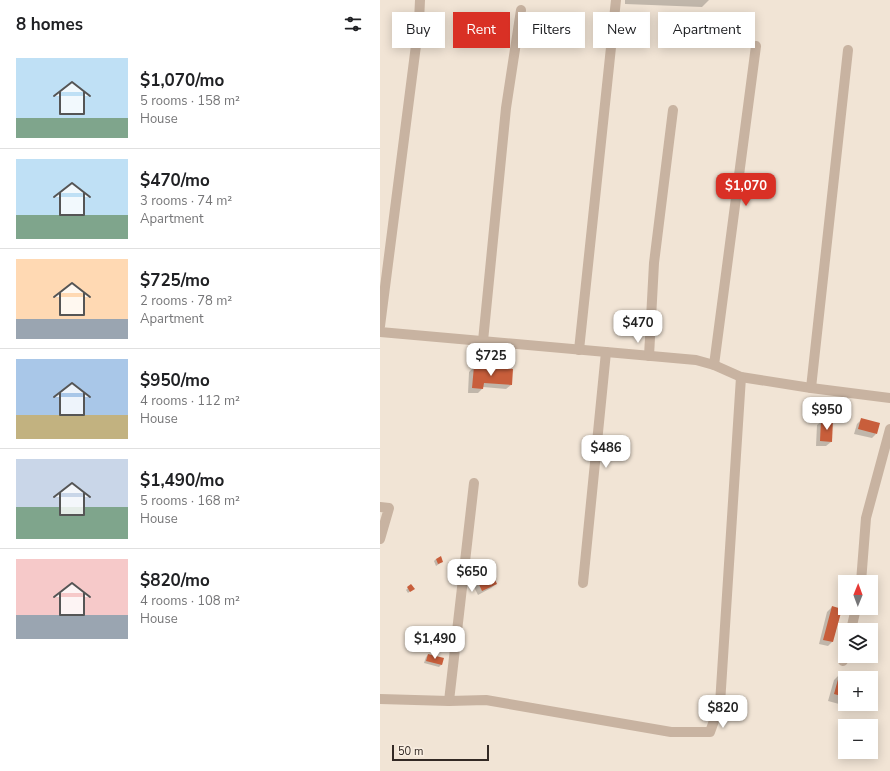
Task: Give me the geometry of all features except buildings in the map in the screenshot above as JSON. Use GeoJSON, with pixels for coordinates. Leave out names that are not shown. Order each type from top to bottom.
{"type":"FeatureCollection","features":[{"type":"Feature","properties":{"kind":"street"},"geometry":{"type":"LineString","coordinates":[[380,326],[419,22],[420,0]]}},
{"type":"Feature","properties":{"kind":"street"},"geometry":{"type":"LineString","coordinates":[[579,350],[616,0]]}},
{"type":"Feature","properties":{"kind":"street"},"geometry":{"type":"LineString","coordinates":[[483,341],[506,108],[521,10]]}},
{"type":"Feature","properties":{"kind":"street"},"geometry":{"type":"LineString","coordinates":[[714,365],[756,46]]}},
{"type":"Feature","properties":{"kind":"street"},"geometry":{"type":"LineString","coordinates":[[811,388],[848,50]]}},
{"type":"Feature","properties":{"kind":"street"},"geometry":{"type":"LineString","coordinates":[[649,356],[654,263],[673,110]]}},
{"type":"Feature","properties":{"kind":"street"},"geometry":{"type":"LineString","coordinates":[[380,332],[696,360],[714,365],[741,377],[890,398]]}},
{"type":"Feature","properties":{"kind":"street"},"geometry":{"type":"LineString","coordinates":[[583,584],[606,352]]}},
{"type":"Feature","properties":{"kind":"street"},"geometry":{"type":"LineString","coordinates":[[380,700],[486,700],[671,732],[710,732],[720,704],[741,377]]}},
{"type":"Feature","properties":{"kind":"street"},"geometry":{"type":"LineString","coordinates":[[862,575],[866,518],[890,429]]}},
{"type":"Feature","properties":{"kind":"street"},"geometry":{"type":"LineString","coordinates":[[448,701],[474,483]]}},
{"type":"Feature","properties":{"kind":"street"},"geometry":{"type":"LineString","coordinates":[[380,539],[384,507]]}}]}
